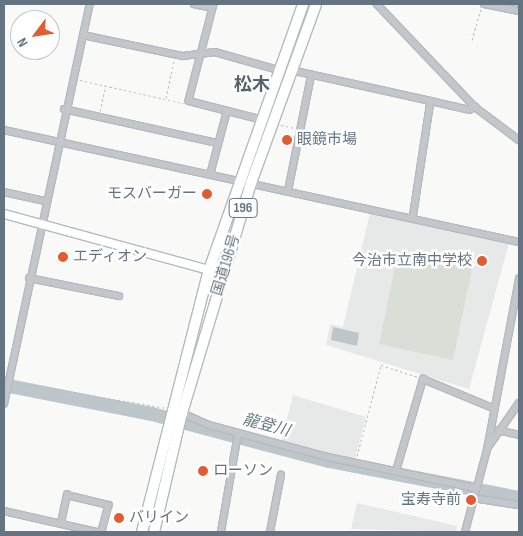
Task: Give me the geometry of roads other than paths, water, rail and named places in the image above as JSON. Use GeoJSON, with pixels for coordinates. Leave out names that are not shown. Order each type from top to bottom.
{"type":"FeatureCollection","features":[{"type":"Feature","properties":{"kind":"highway","name":"国道196号"},"geometry":{"type":"LineString","coordinates":[[177,413],[271,123],[303,4]]}},
{"type":"Feature","properties":{"kind":"highway","name":"国道196号"},"geometry":{"type":"LineString","coordinates":[[142,532],[177,413],[209,270],[238,179],[259,119],[316,4]]}},
{"type":"Feature","properties":{"kind":"highway","name":"国道196号"},"geometry":{"type":"LineString","coordinates":[[154,532],[173,428]]}},
{"type":"Feature","properties":{"kind":"street"},"geometry":{"type":"LineString","coordinates":[[4,404],[64,109],[90,4]]}},
{"type":"Feature","properties":{"kind":"street"},"geometry":{"type":"LineString","coordinates":[[194,4],[214,6],[189,101],[259,119]]}},
{"type":"Feature","properties":{"kind":"street"},"geometry":{"type":"LineString","coordinates":[[377,4],[475,107],[519,140]]}},
{"type":"Feature","properties":{"kind":"street"},"geometry":{"type":"LineString","coordinates":[[483,4],[519,11]]}},
{"type":"Feature","properties":{"kind":"street"},"geometry":{"type":"LineString","coordinates":[[83,35],[176,54],[216,52],[284,70],[469,110],[475,107]]}},
{"type":"Feature","properties":{"kind":"street"},"geometry":{"type":"LineString","coordinates":[[288,191],[311,76]]}},
{"type":"Feature","properties":{"kind":"street"},"geometry":{"type":"LineString","coordinates":[[413,218],[431,101]]}},
{"type":"Feature","properties":{"kind":"street"},"geometry":{"type":"LineString","coordinates":[[64,109],[217,143]]}},
{"type":"Feature","properties":{"kind":"street"},"geometry":{"type":"LineString","coordinates":[[210,175],[217,143],[227,112]]}},
{"type":"Feature","properties":{"kind":"street"},"geometry":{"type":"LineString","coordinates":[[4,130],[57,144],[238,179],[519,242]]}},
{"type":"Feature","properties":{"kind":"street"},"geometry":{"type":"LineString","coordinates":[[4,192],[45,201]]}},
{"type":"Feature","properties":{"kind":"street"},"geometry":{"type":"LineString","coordinates":[[4,214],[223,274]]}},
{"type":"Feature","properties":{"kind":"street"},"geometry":{"type":"LineString","coordinates":[[29,278],[120,296]]}},
{"type":"Feature","properties":{"kind":"street"},"geometry":{"type":"LineString","coordinates":[[466,532],[475,488],[486,450],[519,280]]}},
{"type":"Feature","properties":{"kind":"street"},"geometry":{"type":"LineString","coordinates":[[396,471],[423,379],[493,408]]}},
{"type":"Feature","properties":{"kind":"street"},"geometry":{"type":"LineString","coordinates":[[486,450],[498,430],[519,403]]}},
{"type":"Feature","properties":{"kind":"street"},"geometry":{"type":"LineString","coordinates":[[177,413],[238,434],[355,463],[475,488]]}},
{"type":"Feature","properties":{"kind":"street"},"geometry":{"type":"LineString","coordinates":[[498,430],[519,435]]}},
{"type":"Feature","properties":{"kind":"street"},"geometry":{"type":"LineString","coordinates":[[221,532],[238,434]]}},
{"type":"Feature","properties":{"kind":"street"},"geometry":{"type":"LineString","coordinates":[[270,532],[282,474]]}},
{"type":"Feature","properties":{"kind":"street"},"geometry":{"type":"LineString","coordinates":[[61,523],[67,494],[109,505],[102,532]]}},
{"type":"Feature","properties":{"kind":"street"},"geometry":{"type":"LineString","coordinates":[[473,498],[519,505]]}},
{"type":"Feature","properties":{"kind":"street"},"geometry":{"type":"LineString","coordinates":[[4,511],[97,532]]}},
{"type":"Feature","properties":{"kind":"waterway"},"geometry":{"type":"LineString","coordinates":[[500,4],[519,8]]}},
{"type":"Feature","properties":{"kind":"waterway","name":"龍登川"},"geometry":{"type":"LineString","coordinates":[[4,385],[152,414],[329,461],[519,498]]}},
{"type":"Feature","properties":{"kind":"place","name":"眼鏡市場"},"geometry":{"type":"Point","coordinates":[287,140]}},
{"type":"Feature","properties":{"kind":"place","name":"モスバーガー"},"geometry":{"type":"Point","coordinates":[207,194]}},
{"type":"Feature","properties":{"kind":"place","name":"エディオン"},"geometry":{"type":"Point","coordinates":[63,257]}},
{"type":"Feature","properties":{"kind":"place","name":"今治市立南中学校"},"geometry":{"type":"Point","coordinates":[482,261]}},
{"type":"Feature","properties":{"kind":"place","name":"ローソン"},"geometry":{"type":"Point","coordinates":[203,471]}},
{"type":"Feature","properties":{"kind":"place","name":"宝寿寺前"},"geometry":{"type":"Point","coordinates":[471,500]}},
{"type":"Feature","properties":{"kind":"place","name":"バリイン"},"geometry":{"type":"Point","coordinates":[119,518]}},
{"type":"Feature","properties":{"kind":"district","name":"松木"},"geometry":{"type":"Point","coordinates":[252,85]}}]}
